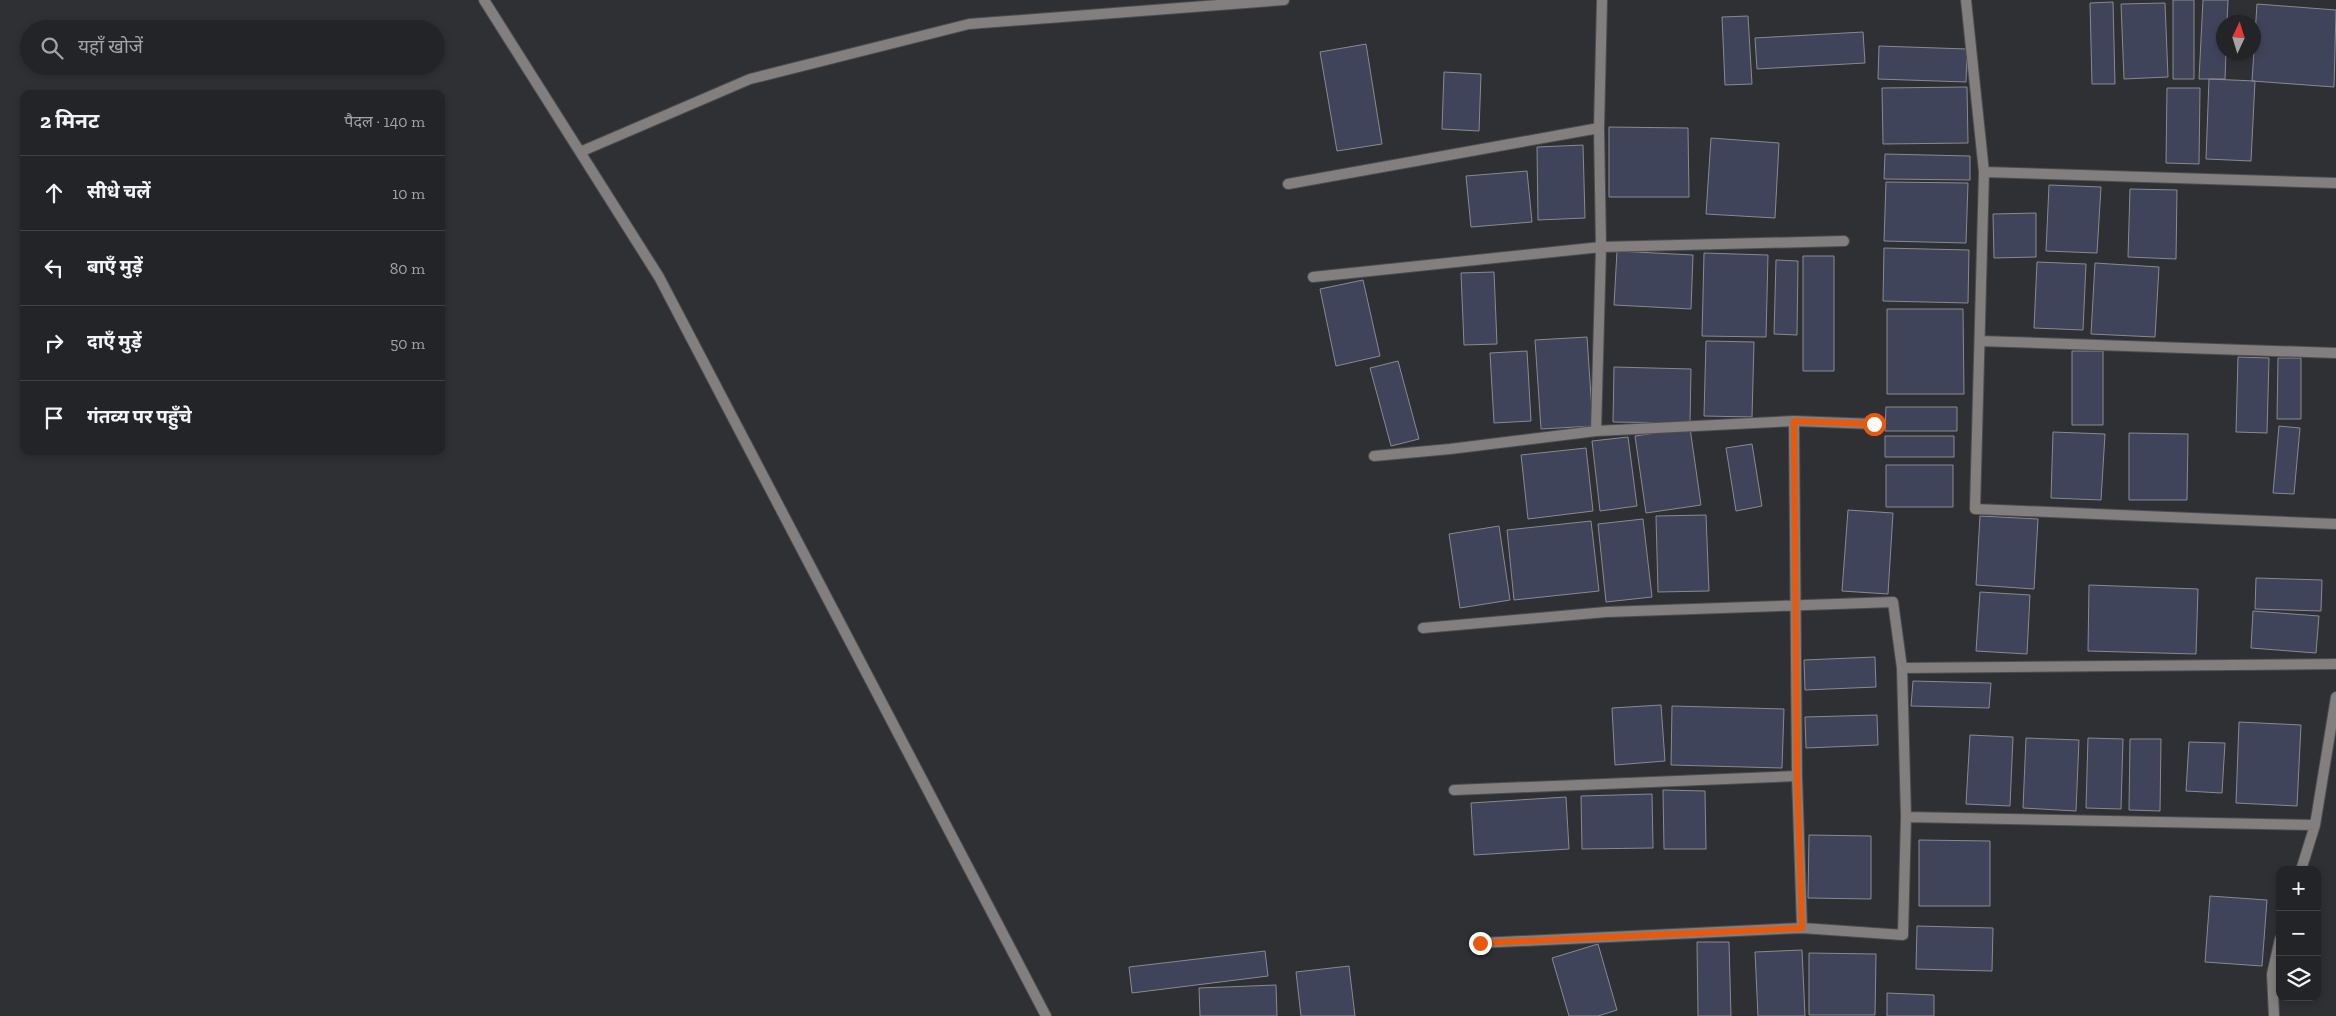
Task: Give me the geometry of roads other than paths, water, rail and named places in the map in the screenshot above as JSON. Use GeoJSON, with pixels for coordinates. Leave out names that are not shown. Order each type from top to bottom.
{"type":"FeatureCollection","features":[{"type":"Feature","properties":{"kind":"street"},"geometry":{"type":"LineString","coordinates":[[484,0],[659,277],[1046,1016]]}},
{"type":"Feature","properties":{"kind":"street"},"geometry":{"type":"LineString","coordinates":[[580,152],[750,79],[969,24],[1284,0]]}},
{"type":"Feature","properties":{"kind":"street"},"geometry":{"type":"LineString","coordinates":[[1596,431],[1601,247],[1599,128],[1602,0]]}},
{"type":"Feature","properties":{"kind":"street"},"geometry":{"type":"LineString","coordinates":[[1966,0],[1984,172],[1975,509],[2336,524]]}},
{"type":"Feature","properties":{"kind":"street"},"geometry":{"type":"LineString","coordinates":[[1288,184],[1599,128]]}},
{"type":"Feature","properties":{"kind":"street"},"geometry":{"type":"LineString","coordinates":[[1984,172],[2336,183]]}},
{"type":"Feature","properties":{"kind":"street"},"geometry":{"type":"LineString","coordinates":[[1313,277],[1601,247],[1844,241]]}},
{"type":"Feature","properties":{"kind":"street"},"geometry":{"type":"LineString","coordinates":[[1980,341],[2336,353]]}},
{"type":"Feature","properties":{"kind":"street"},"geometry":{"type":"LineString","coordinates":[[1794,421],[1797,776],[1802,928]]}},
{"type":"Feature","properties":{"kind":"street"},"geometry":{"type":"LineString","coordinates":[[1374,456],[1450,450],[1596,431],[1794,421],[1874,424]]}},
{"type":"Feature","properties":{"kind":"street"},"geometry":{"type":"LineString","coordinates":[[1423,628],[1606,612],[1893,602],[1902,668],[1906,817],[1903,935],[1802,928],[1480,943]]}},
{"type":"Feature","properties":{"kind":"street"},"geometry":{"type":"LineString","coordinates":[[1902,668],[2336,664]]}},
{"type":"Feature","properties":{"kind":"street"},"geometry":{"type":"LineString","coordinates":[[2302,866],[2315,825],[2336,697]]}},
{"type":"Feature","properties":{"kind":"street"},"geometry":{"type":"LineString","coordinates":[[1454,790],[1797,776]]}},
{"type":"Feature","properties":{"kind":"street"},"geometry":{"type":"LineString","coordinates":[[1906,817],[2315,825]]}},
{"type":"Feature","properties":{"kind":"street"},"geometry":{"type":"LineString","coordinates":[[2274,1016],[2272,974],[2276,956]]}}]}
